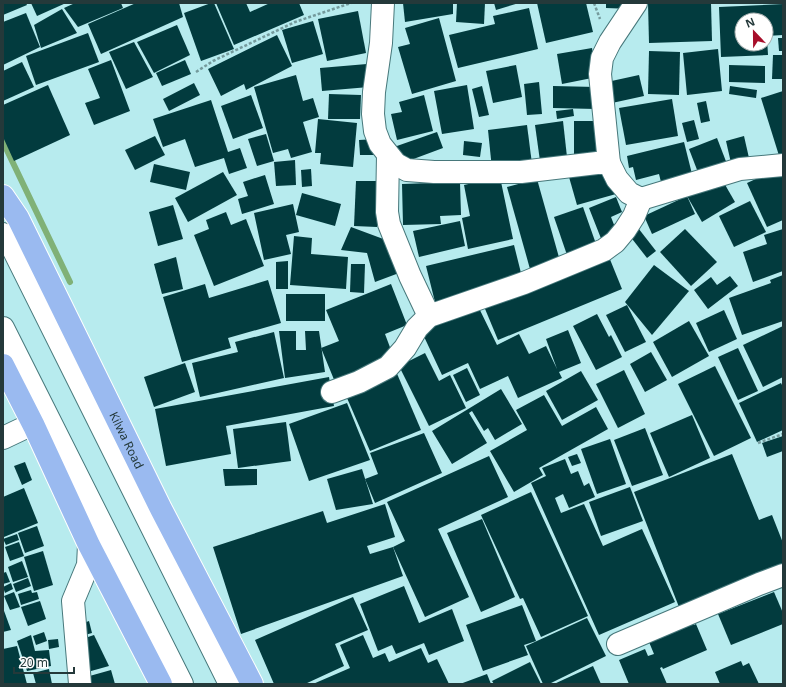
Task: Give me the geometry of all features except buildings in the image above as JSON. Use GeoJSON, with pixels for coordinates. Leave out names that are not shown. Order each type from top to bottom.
{"type":"FeatureCollection","features":[{"type":"Feature","properties":{"kind":"highway","name":"Kilwa Road"},"geometry":{"type":"LineString","coordinates":[[3,196],[18,218],[161,508],[252,684]]}},
{"type":"Feature","properties":{"kind":"highway"},"geometry":{"type":"LineString","coordinates":[[3,365],[34,426],[89,545],[161,684]]}},
{"type":"Feature","properties":{"kind":"street"},"geometry":{"type":"LineString","coordinates":[[383,3],[381,43],[374,92],[373,114],[375,131],[380,144],[388,156],[396,164],[407,170],[434,172],[521,172],[597,163],[609,163]]}},
{"type":"Feature","properties":{"kind":"street"},"geometry":{"type":"LineString","coordinates":[[636,3],[610,42],[602,58],[600,74],[609,163],[618,179],[629,193],[641,199],[740,169],[783,165]]}},
{"type":"Feature","properties":{"kind":"street"},"geometry":{"type":"LineString","coordinates":[[388,156],[387,212],[389,224],[404,262],[429,316]]}},
{"type":"Feature","properties":{"kind":"street"},"geometry":{"type":"LineString","coordinates":[[332,392],[359,382],[388,367],[405,348],[417,328],[429,316],[524,283],[604,250],[615,242],[625,230],[634,216],[641,199]]}},
{"type":"Feature","properties":{"kind":"street"},"geometry":{"type":"LineString","coordinates":[[3,234],[13,249],[230,684]]}},
{"type":"Feature","properties":{"kind":"street"},"geometry":{"type":"LineString","coordinates":[[3,328],[182,684]]}},
{"type":"Feature","properties":{"kind":"street"},"geometry":{"type":"LineString","coordinates":[[3,438],[24,428],[34,426]]}},
{"type":"Feature","properties":{"kind":"street"},"geometry":{"type":"LineString","coordinates":[[80,684],[73,601],[88,565],[89,545]]}},
{"type":"Feature","properties":{"kind":"street"},"geometry":{"type":"LineString","coordinates":[[618,644],[783,575]]}},
{"type":"Feature","properties":{"kind":"path"},"geometry":{"type":"LineString","coordinates":[[196,72],[213,61],[294,22],[351,3]]}},
{"type":"Feature","properties":{"kind":"path"},"geometry":{"type":"LineString","coordinates":[[758,443],[783,434]]}},
{"type":"Feature","properties":{"kind":"waterway"},"geometry":{"type":"LineString","coordinates":[[3,142],[70,282]]}}]}
